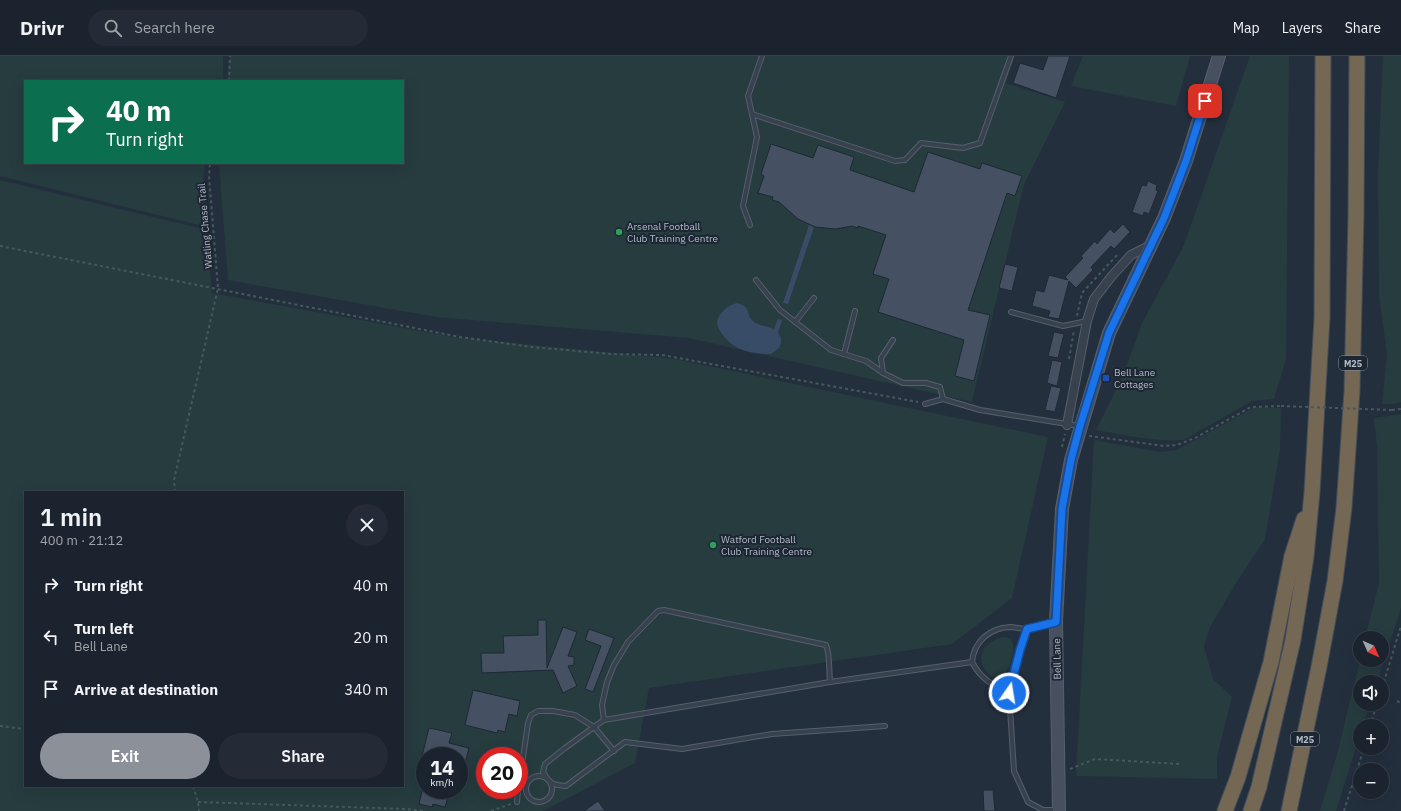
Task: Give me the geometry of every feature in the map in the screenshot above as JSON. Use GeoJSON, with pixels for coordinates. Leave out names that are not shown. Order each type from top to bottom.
{"type":"FeatureCollection","features":[{"type":"Feature","properties":{"kind":"highway"},"geometry":{"type":"LineString","coordinates":[[1251,811],[1259,787],[1293,640],[1306,557],[1312,492],[1322,318],[1323,56]]}},
{"type":"Feature","properties":{"kind":"highway","name":"M25"},"geometry":{"type":"LineString","coordinates":[[1290,811],[1335,581],[1344,508],[1352,391],[1356,216],[1357,56]]}},
{"type":"Feature","properties":{"kind":"highway"},"geometry":{"type":"LineString","coordinates":[[1225,811],[1238,777],[1271,662],[1292,556],[1312,492]]}},
{"type":"Feature","properties":{"kind":"main road","name":"Bell Lane"},"geometry":{"type":"LineString","coordinates":[[1059,811],[1056,622],[1062,509],[1071,460],[1109,333],[1164,218],[1186,161],[1219,56]]}},
{"type":"Feature","properties":{"kind":"street"},"geometry":{"type":"LineString","coordinates":[[1067,425],[1087,321],[1094,298],[1131,255],[1151,245]]}},
{"type":"Feature","properties":{"kind":"lane"},"geometry":{"type":"LineString","coordinates":[[750,225],[743,206],[757,137],[748,96],[762,56]]}},
{"type":"Feature","properties":{"kind":"lane"},"geometry":{"type":"LineString","coordinates":[[752,114],[895,161],[905,160],[921,143],[963,148],[980,143],[1011,56]]}},
{"type":"Feature","properties":{"kind":"lane"},"geometry":{"type":"LineString","coordinates":[[756,280],[780,310],[831,350],[866,361],[883,373],[903,383],[926,383],[940,387],[943,399]]}},
{"type":"Feature","properties":{"kind":"lane"},"geometry":{"type":"LineString","coordinates":[[795,322],[814,298]]}},
{"type":"Feature","properties":{"kind":"lane"},"geometry":{"type":"LineString","coordinates":[[844,354],[855,311]]}},
{"type":"Feature","properties":{"kind":"lane"},"geometry":{"type":"LineString","coordinates":[[1011,312],[1063,326],[1087,321]]}},
{"type":"Feature","properties":{"kind":"lane"},"geometry":{"type":"LineString","coordinates":[[883,373],[881,358],[892,340]]}},
{"type":"Feature","properties":{"kind":"lane"},"geometry":{"type":"LineString","coordinates":[[925,404],[943,399],[980,410],[1080,426]]}},
{"type":"Feature","properties":{"kind":"lane"},"geometry":{"type":"LineString","coordinates":[[604,720],[602,705],[607,682],[614,665],[634,634],[658,611],[664,610],[741,628],[826,645],[828,650],[830,682]]}},
{"type":"Feature","properties":{"kind":"lane"},"geometry":{"type":"LineString","coordinates":[[1009,693],[993,686],[977,672],[972,662],[972,653],[976,646],[982,638],[998,628],[1012,627],[1027,629],[1056,622]]}},
{"type":"Feature","properties":{"kind":"lane"},"geometry":{"type":"LineString","coordinates":[[1027,629],[1009,693],[1014,771],[1028,802],[1043,810],[1059,811]]}},
{"type":"Feature","properties":{"kind":"lane"},"geometry":{"type":"LineString","coordinates":[[885,726],[772,734],[682,749],[625,742],[566,786],[556,786],[549,782],[542,777],[538,777],[530,780],[526,787],[528,796],[534,801],[542,802],[545,800],[550,794],[551,786],[549,782],[543,772],[545,764],[604,720],[830,682],[972,662]]}},
{"type":"Feature","properties":{"kind":"lane"},"geometry":{"type":"LineString","coordinates":[[525,747],[528,723],[531,715],[538,710],[575,715],[594,726],[614,751]]}},
{"type":"Feature","properties":{"kind":"path"},"geometry":{"type":"LineString","coordinates":[[229,80],[230,56]]}},
{"type":"Feature","properties":{"kind":"path","name":"Watling Chase Trail"},"geometry":{"type":"LineString","coordinates":[[175,491],[174,480],[218,288],[209,176],[210,164]]}},
{"type":"Feature","properties":{"kind":"path"},"geometry":{"type":"LineString","coordinates":[[0,246],[460,337],[610,354],[662,355],[925,404]]}},
{"type":"Feature","properties":{"kind":"path"},"geometry":{"type":"LineString","coordinates":[[1090,436],[1164,446],[1177,444],[1195,438],[1251,407],[1281,406],[1392,410],[1401,409]]}},
{"type":"Feature","properties":{"kind":"path"},"geometry":{"type":"LineString","coordinates":[[1061,451],[1067,425]]}},
{"type":"Feature","properties":{"kind":"path"},"geometry":{"type":"LineString","coordinates":[[1386,675],[1401,626]]}},
{"type":"Feature","properties":{"kind":"path"},"geometry":{"type":"LineString","coordinates":[[0,726],[24,729]]}},
{"type":"Feature","properties":{"kind":"path"},"geometry":{"type":"LineString","coordinates":[[1344,811],[1362,755]]}},
{"type":"Feature","properties":{"kind":"path"},"geometry":{"type":"LineString","coordinates":[[1058,774],[1095,759],[1179,764]]}},
{"type":"Feature","properties":{"kind":"path"},"geometry":{"type":"LineString","coordinates":[[193,787],[199,811]]}},
{"type":"Feature","properties":{"kind":"path"},"geometry":{"type":"LineString","coordinates":[[198,802],[426,811]]}},
{"type":"Feature","properties":{"kind":"green space"},"geometry":{"type":"Polygon","coordinates":[[[0,56],[223,56],[223,80],[24,80],[24,164],[205,164],[203,182],[207,227],[0,176],[0,56]]]}},
{"type":"Feature","properties":{"kind":"green space","name":"Arsenal Football Club Training Centre"},"geometry":{"type":"Polygon","coordinates":[[[230,56],[1015,56],[1006,83],[1065,102],[1024,184],[972,402],[689,338],[436,317],[228,280],[219,164],[404,164],[404,80],[227,80],[230,56]]]}},
{"type":"Feature","properties":{"kind":"green space"},"geometry":{"type":"Polygon","coordinates":[[[1083,56],[1190,56],[1176,106],[1071,86],[1083,56]]]}},
{"type":"Feature","properties":{"kind":"green space"},"geometry":{"type":"Polygon","coordinates":[[[1250,56],[1289,56],[1286,359],[1274,399],[1252,401],[1184,440],[1151,439],[1096,430],[1123,376],[1142,323],[1184,245],[1250,56]]]}},
{"type":"Feature","properties":{"kind":"green space"},"geometry":{"type":"Polygon","coordinates":[[[1383,56],[1401,56],[1401,402],[1393,404],[1382,404],[1387,354],[1379,294],[1378,172],[1383,56]]]}},
{"type":"Feature","properties":{"kind":"green space","name":"Watford Football Club Training Centre"},"geometry":{"type":"Polygon","coordinates":[[[0,180],[207,230],[212,293],[454,337],[675,359],[1048,437],[1012,598],[952,644],[649,688],[635,763],[543,811],[0,811],[0,180]]]}},
{"type":"Feature","properties":{"kind":"green space"},"geometry":{"type":"Polygon","coordinates":[[[1255,407],[1281,408],[1280,449],[1265,539],[1236,583],[1210,627],[1204,646],[1213,679],[1232,697],[1217,757],[1217,779],[1076,776],[1094,440],[1161,452],[1177,450],[1255,407]]]}},
{"type":"Feature","properties":{"kind":"green space"},"geometry":{"type":"Polygon","coordinates":[[[1401,414],[1401,608],[1389,645],[1389,631],[1367,631],[1379,583],[1377,446],[1374,418],[1401,414]]]}},
{"type":"Feature","properties":{"kind":"green space"},"geometry":{"type":"Polygon","coordinates":[[[1005,637],[1012,641],[1013,653],[1011,661],[1004,674],[999,678],[993,677],[983,666],[981,660],[982,654],[984,649],[993,641],[998,638],[1005,637]]]}},
{"type":"Feature","properties":{"kind":"green space"},"geometry":{"type":"Polygon","coordinates":[[[1358,667],[1382,667],[1379,675],[1356,675],[1358,667]]]}},
{"type":"Feature","properties":{"kind":"green space"},"geometry":{"type":"Polygon","coordinates":[[[1353,689],[1353,711],[1368,711],[1365,719],[1353,719],[1354,755],[1336,811],[1320,811],[1337,754],[1353,689]]]}},
{"type":"Feature","properties":{"kind":"water"},"geometry":{"type":"Polygon","coordinates":[[[809,225],[814,227],[788,304],[783,303],[809,225]]]}},
{"type":"Feature","properties":{"kind":"water"},"geometry":{"type":"Polygon","coordinates":[[[737,303],[747,308],[753,321],[758,324],[774,329],[778,319],[782,320],[778,333],[781,338],[779,348],[771,354],[756,353],[734,346],[722,334],[718,327],[718,319],[726,309],[737,303]]]}},
{"type":"Feature","properties":{"kind":"building"},"geometry":{"type":"Polygon","coordinates":[[[1048,56],[1070,56],[1056,98],[1013,83],[1020,63],[1043,70],[1048,56]]]}},
{"type":"Feature","properties":{"kind":"building"},"geometry":{"type":"Polygon","coordinates":[[[771,144],[813,158],[818,145],[854,157],[850,170],[914,192],[928,152],[980,169],[982,163],[1022,176],[1015,196],[1007,193],[968,310],[990,315],[974,381],[955,376],[964,340],[878,312],[889,279],[873,274],[886,235],[858,226],[858,228],[852,226],[836,229],[815,227],[798,219],[779,202],[772,200],[773,197],[758,193],[764,176],[761,174],[771,144]]]}},
{"type":"Feature","properties":{"kind":"building"},"geometry":{"type":"Polygon","coordinates":[[[1148,181],[1157,185],[1156,190],[1158,191],[1149,214],[1144,212],[1143,216],[1132,212],[1142,185],[1146,186],[1148,181]]]}},
{"type":"Feature","properties":{"kind":"building"},"geometry":{"type":"Polygon","coordinates":[[[1123,224],[1130,232],[1114,249],[1111,246],[1091,267],[1093,270],[1076,288],[1069,281],[1059,319],[1048,317],[1050,311],[1032,306],[1036,290],[1044,292],[1049,275],[1068,280],[1065,277],[1083,258],[1081,256],[1095,241],[1097,244],[1110,229],[1114,233],[1123,224]]]}},
{"type":"Feature","properties":{"kind":"building"},"geometry":{"type":"Polygon","coordinates":[[[1005,264],[1018,267],[1012,291],[999,288],[1005,264]]]}},
{"type":"Feature","properties":{"kind":"building"},"geometry":{"type":"Polygon","coordinates":[[[1054,332],[1064,334],[1058,358],[1048,356],[1054,332]]]}},
{"type":"Feature","properties":{"kind":"building"},"geometry":{"type":"Polygon","coordinates":[[[1052,360],[1062,362],[1057,386],[1047,383],[1052,360]]]}},
{"type":"Feature","properties":{"kind":"building"},"geometry":{"type":"Polygon","coordinates":[[[1051,386],[1061,388],[1055,412],[1045,410],[1051,386]]]}},
{"type":"Feature","properties":{"kind":"building"},"geometry":{"type":"Polygon","coordinates":[[[538,620],[546,620],[547,668],[563,627],[577,632],[568,656],[574,657],[574,665],[568,666],[577,686],[563,693],[553,670],[482,673],[481,653],[504,653],[503,636],[538,635],[538,620]]]}},
{"type":"Feature","properties":{"kind":"building"},"geometry":{"type":"Polygon","coordinates":[[[589,629],[614,638],[593,692],[585,689],[601,646],[585,640],[589,629]]]}},
{"type":"Feature","properties":{"kind":"building"},"geometry":{"type":"Polygon","coordinates":[[[473,690],[520,701],[517,716],[509,714],[505,732],[498,730],[497,733],[465,725],[473,690]]]}},
{"type":"Feature","properties":{"kind":"building"},"geometry":{"type":"Polygon","coordinates":[[[429,728],[452,733],[449,743],[465,747],[424,747],[429,728]]]}},
{"type":"Feature","properties":{"kind":"building"},"geometry":{"type":"Polygon","coordinates":[[[983,790],[993,790],[995,811],[984,811],[983,790]]]}},
{"type":"Feature","properties":{"kind":"building"},"geometry":{"type":"Polygon","coordinates":[[[420,799],[447,799],[445,807],[433,804],[432,807],[419,804],[420,799]]]}},
{"type":"Feature","properties":{"kind":"building"},"geometry":{"type":"Polygon","coordinates":[[[598,801],[605,811],[584,811],[598,801]]]}},
{"type":"Feature","properties":{"kind":"place","name":"Arsenal Football Club Training Centre"},"geometry":{"type":"Point","coordinates":[619,232]}},
{"type":"Feature","properties":{"kind":"place","name":"Bell Lane Cottages"},"geometry":{"type":"Point","coordinates":[1106,378]}},
{"type":"Feature","properties":{"kind":"place","name":"Watford Football Club Training Centre"},"geometry":{"type":"Point","coordinates":[713,545]}},
{"type":"Feature","properties":{"kind":"route"},"geometry":{"type":"LineString","coordinates":[[1009,693],[1027,629],[1056,622],[1062,509],[1071,460],[1080,426],[1109,333],[1164,218],[1186,161],[1205,101]]}}]}
